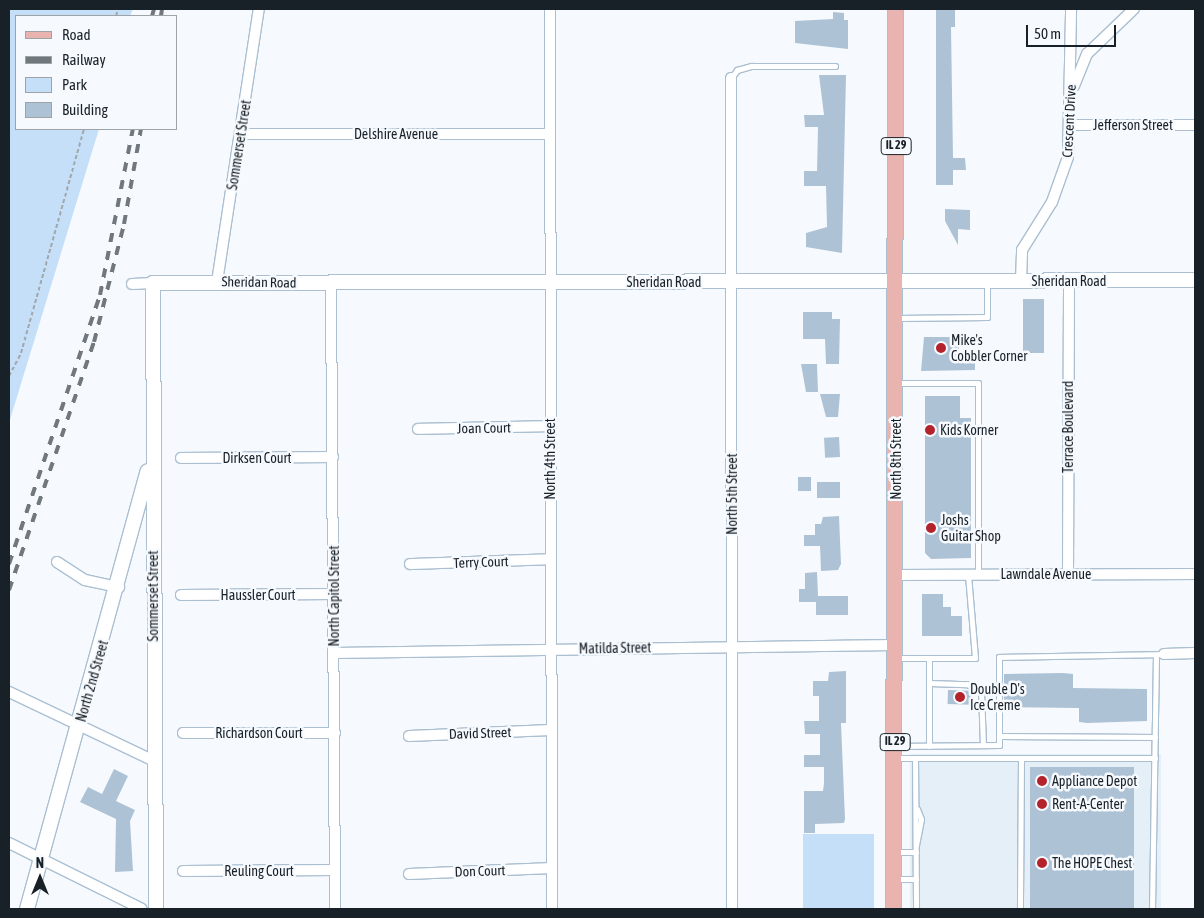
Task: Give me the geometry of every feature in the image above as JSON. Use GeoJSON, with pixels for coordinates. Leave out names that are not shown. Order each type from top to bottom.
{"type":"FeatureCollection","features":[{"type":"Feature","properties":{"kind":"main road","name":"North 8th Street"},"geometry":{"type":"LineString","coordinates":[[893,909],[897,383],[895,9]]}},
{"type":"Feature","properties":{"kind":"main road","name":"Sheridan Road"},"geometry":{"type":"LineString","coordinates":[[153,283],[1195,280]]}},
{"type":"Feature","properties":{"kind":"main road","name":"Sommerset Street"},"geometry":{"type":"LineString","coordinates":[[153,283],[156,909]]}},
{"type":"Feature","properties":{"kind":"main road","name":"North 2nd Street"},"geometry":{"type":"LineString","coordinates":[[27,909],[119,587],[153,452]]}},
{"type":"Feature","properties":{"kind":"street","name":"Sommerset Street"},"geometry":{"type":"LineString","coordinates":[[217,282],[259,9]]}},
{"type":"Feature","properties":{"kind":"street","name":"North 4th Street"},"geometry":{"type":"LineString","coordinates":[[550,9],[552,909]]}},
{"type":"Feature","properties":{"kind":"street","name":"Crescent Drive"},"geometry":{"type":"LineString","coordinates":[[1021,281],[1022,250],[1060,184],[1071,125],[1071,9]]}},
{"type":"Feature","properties":{"kind":"street"},"geometry":{"type":"LineString","coordinates":[[1072,99],[1087,54],[1134,9]]}},
{"type":"Feature","properties":{"kind":"street","name":"North 5th Street"},"geometry":{"type":"LineString","coordinates":[[731,78],[732,909]]}},
{"type":"Feature","properties":{"kind":"street","name":"Jefferson Street"},"geometry":{"type":"LineString","coordinates":[[1071,125],[1195,125]]}},
{"type":"Feature","properties":{"kind":"street","name":"Delshire Avenue"},"geometry":{"type":"LineString","coordinates":[[241,134],[550,134]]}},
{"type":"Feature","properties":{"kind":"street","name":"Terrace Boulevard"},"geometry":{"type":"LineString","coordinates":[[1068,574],[1069,281]]}},
{"type":"Feature","properties":{"kind":"street","name":"Sheridan Road"},"geometry":{"type":"LineString","coordinates":[[132,284],[153,283]]}},
{"type":"Feature","properties":{"kind":"street","name":"North Capitol Street"},"geometry":{"type":"LineString","coordinates":[[331,283],[335,909]]}},
{"type":"Feature","properties":{"kind":"street","name":"Joan Court"},"geometry":{"type":"LineString","coordinates":[[418,429],[550,426]]}},
{"type":"Feature","properties":{"kind":"street","name":"Dirksen Court"},"geometry":{"type":"LineString","coordinates":[[181,458],[333,457]]}},
{"type":"Feature","properties":{"kind":"street","name":"Terry Court"},"geometry":{"type":"LineString","coordinates":[[410,564],[551,559]]}},
{"type":"Feature","properties":{"kind":"street"},"geometry":{"type":"LineString","coordinates":[[58,562],[85,580],[119,587]]}},
{"type":"Feature","properties":{"kind":"street","name":"Lawndale Avenue"},"geometry":{"type":"LineString","coordinates":[[896,575],[1195,574]]}},
{"type":"Feature","properties":{"kind":"street","name":"Haussler Court"},"geometry":{"type":"LineString","coordinates":[[181,595],[334,594]]}},
{"type":"Feature","properties":{"kind":"street","name":"Matilda Street"},"geometry":{"type":"LineString","coordinates":[[334,653],[732,647],[896,652]]}},
{"type":"Feature","properties":{"kind":"street"},"geometry":{"type":"LineString","coordinates":[[1160,655],[1195,653]]}},
{"type":"Feature","properties":{"kind":"street"},"geometry":{"type":"LineString","coordinates":[[9,692],[79,727],[154,761]]}},
{"type":"Feature","properties":{"kind":"street","name":"David Street"},"geometry":{"type":"LineString","coordinates":[[409,736],[551,730]]}},
{"type":"Feature","properties":{"kind":"street","name":"Richardson Court"},"geometry":{"type":"LineString","coordinates":[[182,733],[335,733]]}},
{"type":"Feature","properties":{"kind":"street"},"geometry":{"type":"LineString","coordinates":[[9,843],[142,909]]}},
{"type":"Feature","properties":{"kind":"street","name":"Don Court"},"geometry":{"type":"LineString","coordinates":[[409,874],[552,868]]}},
{"type":"Feature","properties":{"kind":"street","name":"Reuling Court"},"geometry":{"type":"LineString","coordinates":[[183,871],[334,870]]}},
{"type":"Feature","properties":{"kind":"lane"},"geometry":{"type":"LineString","coordinates":[[731,78],[737,70],[751,66],[835,66]]}},
{"type":"Feature","properties":{"kind":"lane"},"geometry":{"type":"LineString","coordinates":[[897,318],[987,317],[987,282]]}},
{"type":"Feature","properties":{"kind":"lane"},"geometry":{"type":"LineString","coordinates":[[896,652],[929,658],[975,658],[973,574],[978,383],[897,383]]}},
{"type":"Feature","properties":{"kind":"lane"},"geometry":{"type":"LineString","coordinates":[[895,752],[929,746],[999,745],[999,657],[1160,655],[1152,909]]}},
{"type":"Feature","properties":{"kind":"lane"},"geometry":{"type":"LineString","coordinates":[[929,658],[929,746]]}},
{"type":"Feature","properties":{"kind":"lane"},"geometry":{"type":"LineString","coordinates":[[929,683],[967,684],[982,691],[984,745]]}},
{"type":"Feature","properties":{"kind":"lane"},"geometry":{"type":"LineString","coordinates":[[999,736],[1156,738]]}},
{"type":"Feature","properties":{"kind":"lane"},"geometry":{"type":"LineString","coordinates":[[895,752],[915,758],[1156,758]]}},
{"type":"Feature","properties":{"kind":"lane"},"geometry":{"type":"LineString","coordinates":[[915,758],[916,909]]}},
{"type":"Feature","properties":{"kind":"lane"},"geometry":{"type":"LineString","coordinates":[[1020,909],[1021,758]]}},
{"type":"Feature","properties":{"kind":"lane"},"geometry":{"type":"LineString","coordinates":[[893,852],[916,850]]}},
{"type":"Feature","properties":{"kind":"lane"},"geometry":{"type":"LineString","coordinates":[[893,879],[916,879]]}},
{"type":"Feature","properties":{"kind":"path"},"geometry":{"type":"LineString","coordinates":[[9,376],[20,354],[84,130]]}},
{"type":"Feature","properties":{"kind":"shaded area"},"geometry":{"type":"Polygon","coordinates":[[[910,754],[1161,754],[1161,909],[910,909],[910,754]]]}},
{"type":"Feature","properties":{"kind":"green space"},"geometry":{"type":"Polygon","coordinates":[[[9,9],[133,9],[130,15],[15,15],[15,130],[99,130],[9,423],[9,9]]]}},
{"type":"Feature","properties":{"kind":"green space"},"geometry":{"type":"Polygon","coordinates":[[[803,834],[874,834],[874,909],[803,909],[803,834]]]}},
{"type":"Feature","properties":{"kind":"building"},"geometry":{"type":"Polygon","coordinates":[[[936,9],[955,9],[955,27],[951,27],[953,158],[965,158],[966,170],[953,170],[953,185],[936,185],[936,9]]]}},
{"type":"Feature","properties":{"kind":"building"},"geometry":{"type":"Polygon","coordinates":[[[833,12],[844,13],[844,20],[848,20],[848,49],[795,43],[795,21],[833,19],[833,12]]]}},
{"type":"Feature","properties":{"kind":"building"},"geometry":{"type":"Polygon","coordinates":[[[819,75],[846,75],[842,253],[806,247],[806,233],[827,227],[826,186],[804,186],[804,171],[817,171],[818,127],[805,127],[804,115],[824,115],[819,75]]]}},
{"type":"Feature","properties":{"kind":"building"},"geometry":{"type":"Polygon","coordinates":[[[945,209],[970,210],[970,230],[958,229],[958,245],[945,221],[945,209]]]}},
{"type":"Feature","properties":{"kind":"building"},"geometry":{"type":"Polygon","coordinates":[[[1023,299],[1044,299],[1044,353],[1023,353],[1023,299]]]}},
{"type":"Feature","properties":{"kind":"building"},"geometry":{"type":"Polygon","coordinates":[[[803,312],[832,312],[832,319],[840,319],[839,364],[826,364],[825,339],[803,339],[803,312]]]}},
{"type":"Feature","properties":{"kind":"building"},"geometry":{"type":"Polygon","coordinates":[[[924,337],[959,337],[959,355],[975,355],[975,370],[921,371],[924,337]]]}},
{"type":"Feature","properties":{"kind":"building"},"geometry":{"type":"Polygon","coordinates":[[[801,364],[817,364],[818,392],[806,392],[801,364]]]}},
{"type":"Feature","properties":{"kind":"building"},"geometry":{"type":"Polygon","coordinates":[[[820,394],[840,394],[838,417],[826,417],[820,394]]]}},
{"type":"Feature","properties":{"kind":"building"},"geometry":{"type":"Polygon","coordinates":[[[925,396],[960,396],[960,418],[971,418],[971,558],[931,559],[925,553],[925,396]]]}},
{"type":"Feature","properties":{"kind":"building"},"geometry":{"type":"Polygon","coordinates":[[[839,437],[840,457],[825,458],[824,438],[839,437]]]}},
{"type":"Feature","properties":{"kind":"building"},"geometry":{"type":"Polygon","coordinates":[[[798,477],[811,477],[811,491],[798,491],[798,477]]]}},
{"type":"Feature","properties":{"kind":"building"},"geometry":{"type":"Polygon","coordinates":[[[817,482],[840,482],[840,498],[817,498],[817,482]]]}},
{"type":"Feature","properties":{"kind":"building"},"geometry":{"type":"Polygon","coordinates":[[[839,516],[841,564],[838,570],[821,571],[820,546],[804,546],[804,535],[815,535],[815,524],[821,524],[823,517],[839,516]]]}},
{"type":"Feature","properties":{"kind":"building"},"geometry":{"type":"Polygon","coordinates":[[[817,572],[818,596],[848,596],[848,615],[816,615],[816,602],[799,602],[799,589],[805,589],[805,573],[817,572]]]}},
{"type":"Feature","properties":{"kind":"building"},"geometry":{"type":"Polygon","coordinates":[[[922,594],[943,594],[943,607],[951,607],[951,616],[962,616],[962,636],[922,636],[922,594]]]}},
{"type":"Feature","properties":{"kind":"building"},"geometry":{"type":"Polygon","coordinates":[[[846,671],[846,723],[841,723],[844,823],[815,824],[815,833],[804,833],[804,791],[823,791],[824,783],[824,767],[804,767],[804,755],[820,755],[820,734],[805,734],[804,721],[819,721],[819,696],[813,696],[813,681],[828,681],[829,672],[846,671]]]}},
{"type":"Feature","properties":{"kind":"building"},"geometry":{"type":"Polygon","coordinates":[[[1004,674],[1073,674],[1073,688],[1147,689],[1147,721],[1087,723],[1079,722],[1079,708],[1004,707],[1004,674]]]}},
{"type":"Feature","properties":{"kind":"building"},"geometry":{"type":"Polygon","coordinates":[[[948,690],[971,691],[970,705],[948,704],[948,690]]]}},
{"type":"Feature","properties":{"kind":"building"},"geometry":{"type":"Polygon","coordinates":[[[1030,767],[1134,767],[1134,909],[1030,909],[1030,767]]]}},
{"type":"Feature","properties":{"kind":"building"},"geometry":{"type":"Polygon","coordinates":[[[114,769],[128,776],[116,801],[135,810],[130,821],[133,871],[115,872],[116,819],[80,802],[88,787],[102,794],[114,769]]]}},
{"type":"Feature","properties":{"kind":"railway"},"geometry":{"type":"LineString","coordinates":[[152,15],[154,9]]}},
{"type":"Feature","properties":{"kind":"railway"},"geometry":{"type":"LineString","coordinates":[[161,15],[162,9]]}},
{"type":"Feature","properties":{"kind":"railway"},"geometry":{"type":"LineString","coordinates":[[9,564],[100,295],[133,130]]}},
{"type":"Feature","properties":{"kind":"railway"},"geometry":{"type":"LineString","coordinates":[[9,590],[94,342],[124,224],[141,130]]}},
{"type":"Feature","properties":{"kind":"place","name":"Mike's Cobbler Corner"},"geometry":{"type":"Point","coordinates":[941,348]}},
{"type":"Feature","properties":{"kind":"place","name":"Kids Korner"},"geometry":{"type":"Point","coordinates":[930,430]}},
{"type":"Feature","properties":{"kind":"place","name":"Joshs Guitar Shop"},"geometry":{"type":"Point","coordinates":[931,528]}},
{"type":"Feature","properties":{"kind":"place","name":"Double D's Ice Creme"},"geometry":{"type":"Point","coordinates":[960,697]}},
{"type":"Feature","properties":{"kind":"place","name":"Appliance Depot"},"geometry":{"type":"Point","coordinates":[1042,781]}},
{"type":"Feature","properties":{"kind":"place","name":"Rent-A-Center"},"geometry":{"type":"Point","coordinates":[1042,804]}},
{"type":"Feature","properties":{"kind":"place","name":"The HOPE Chest"},"geometry":{"type":"Point","coordinates":[1042,863]}}]}
